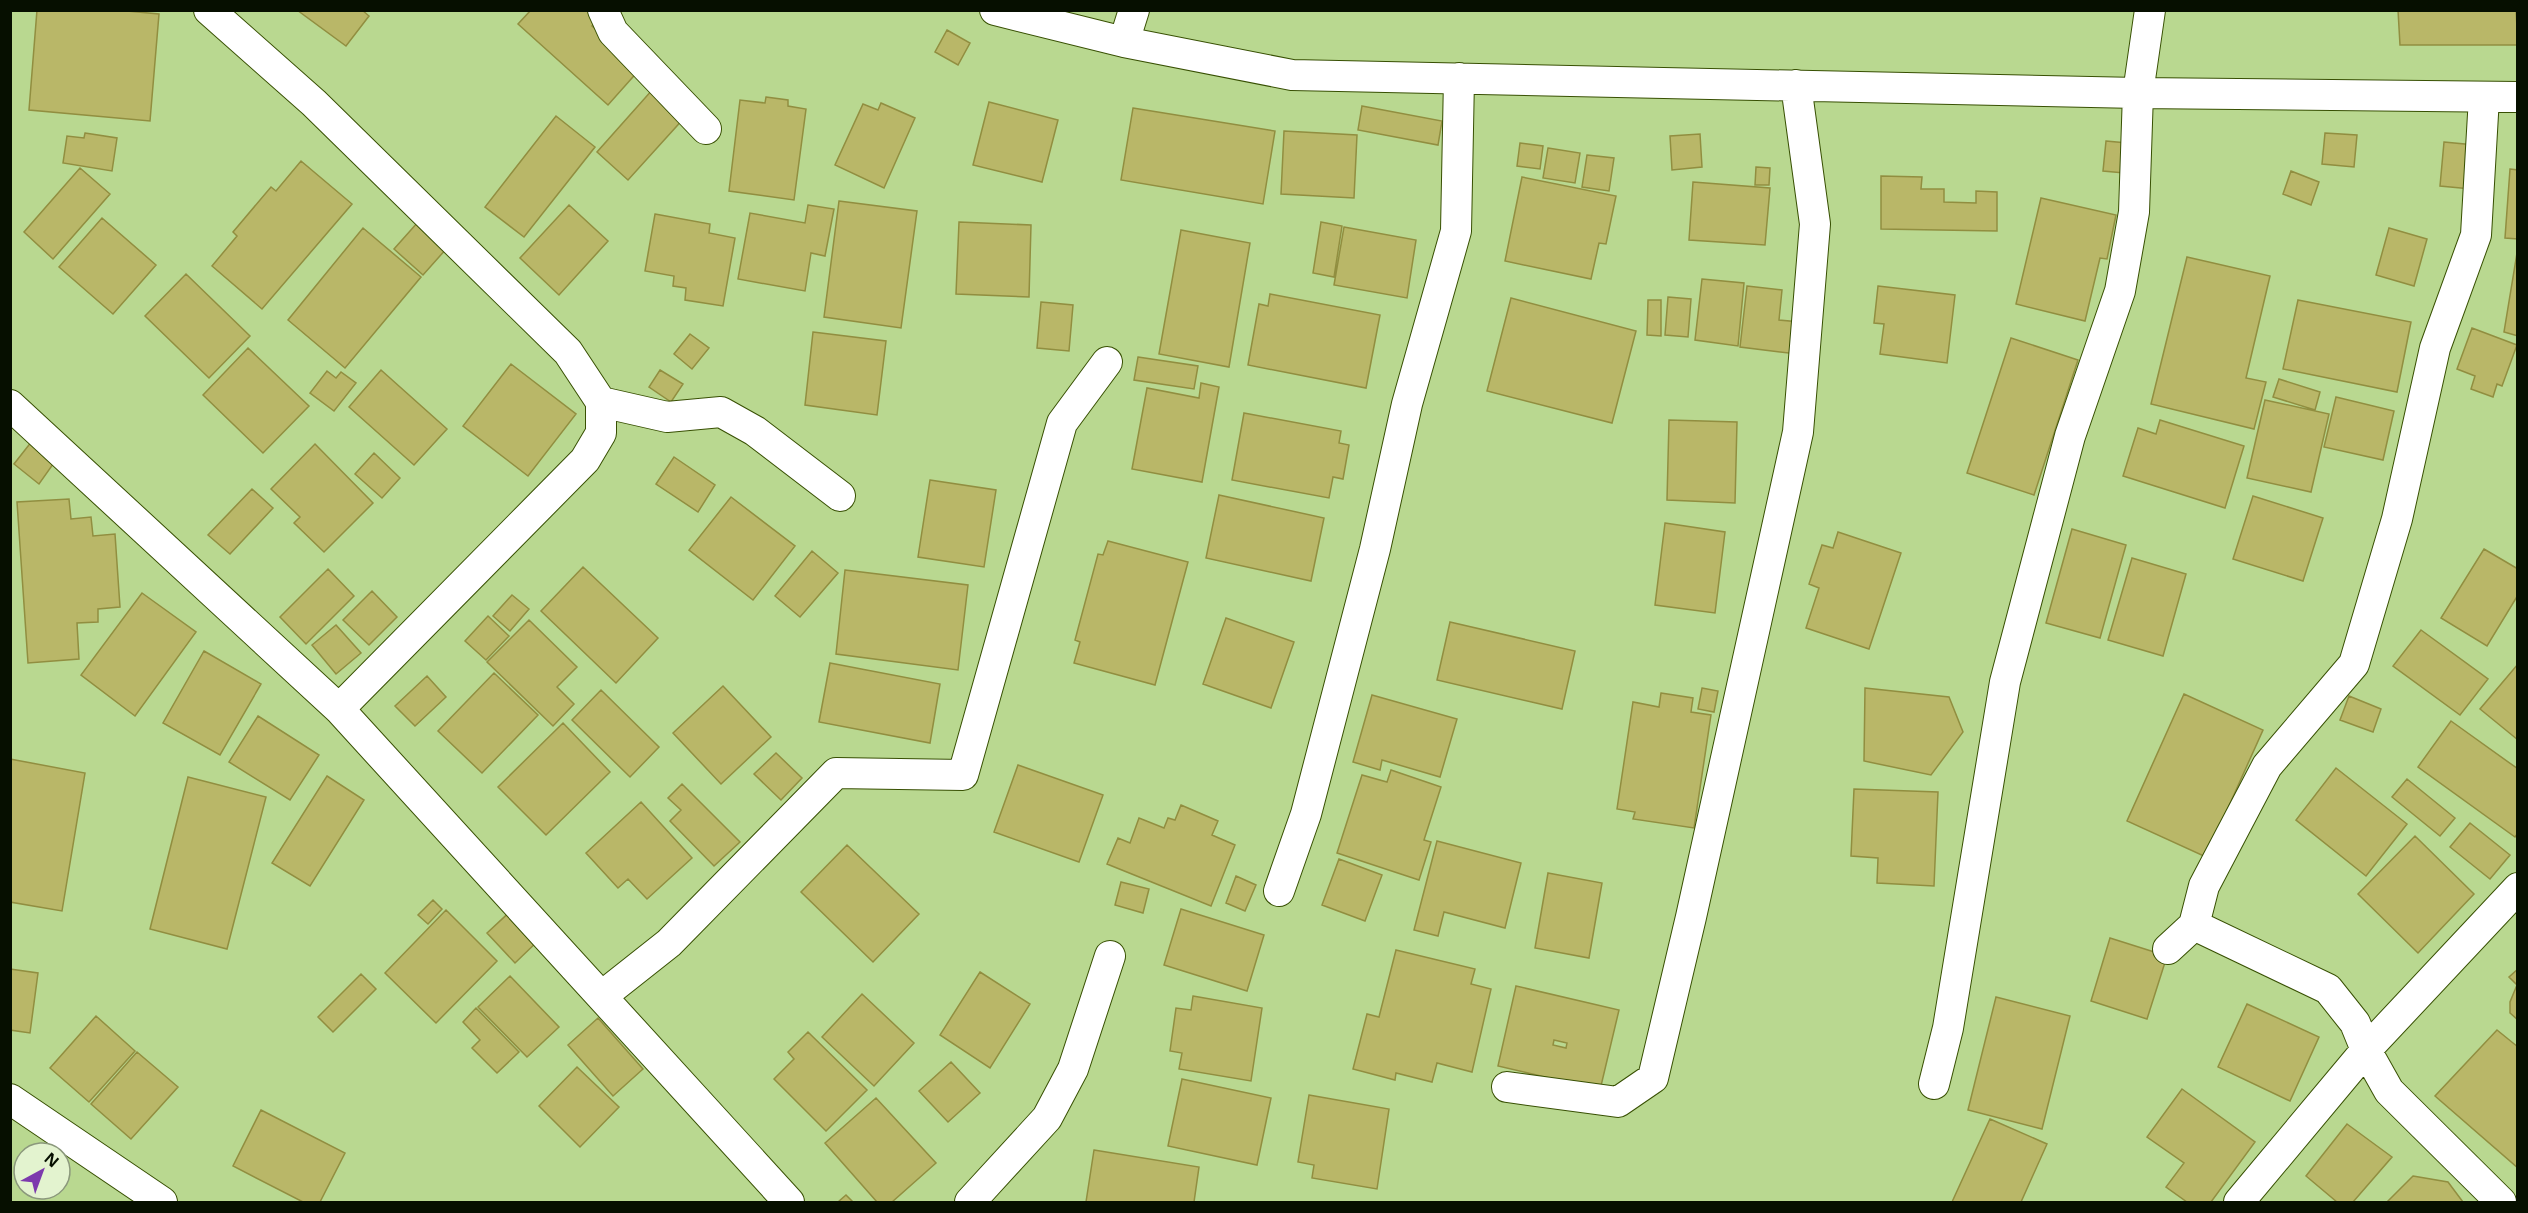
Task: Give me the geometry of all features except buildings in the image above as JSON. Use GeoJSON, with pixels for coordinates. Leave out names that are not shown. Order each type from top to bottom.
{"type":"FeatureCollection","features":[{"type":"Feature","properties":{"kind":"street"},"geometry":{"type":"LineString","coordinates":[[209,10],[314,103],[568,352],[601,402],[601,433],[585,460],[339,709]]}},
{"type":"Feature","properties":{"kind":"street"},"geometry":{"type":"LineString","coordinates":[[603,10],[613,32],[706,129]]}},
{"type":"Feature","properties":{"kind":"street"},"geometry":{"type":"LineString","coordinates":[[994,10],[1124,42],[1292,75],[2138,93],[2517,98]]}},
{"type":"Feature","properties":{"kind":"street"},"geometry":{"type":"LineString","coordinates":[[1124,42],[1134,10]]}},
{"type":"Feature","properties":{"kind":"street"},"geometry":{"type":"LineString","coordinates":[[1934,1084],[1948,1028],[2005,682],[2070,436],[2120,291],[2134,212],[2138,93],[2150,10]]}},
{"type":"Feature","properties":{"kind":"street"},"geometry":{"type":"LineString","coordinates":[[1278,891],[1306,814],[1376,549],[1407,404],[1456,231],[1459,78]]}},
{"type":"Feature","properties":{"kind":"street"},"geometry":{"type":"LineString","coordinates":[[1507,1087],[1618,1102],[1653,1078],[1691,917],[1798,432],[1815,224],[1797,85]]}},
{"type":"Feature","properties":{"kind":"street"},"geometry":{"type":"LineString","coordinates":[[2168,949],[2194,925],[2204,886],[2267,766],[2354,664],[2397,519],[2435,348],[2476,235],[2484,97]]}},
{"type":"Feature","properties":{"kind":"street"},"geometry":{"type":"LineString","coordinates":[[602,996],[669,943],[836,773],[963,775],[1062,423],[1107,362]]}},
{"type":"Feature","properties":{"kind":"street"},"geometry":{"type":"LineString","coordinates":[[601,402],[667,417],[721,412],[755,431],[840,496]]}},
{"type":"Feature","properties":{"kind":"street"},"geometry":{"type":"LineString","coordinates":[[10,405],[339,709],[789,1203]]}},
{"type":"Feature","properties":{"kind":"street"},"geometry":{"type":"LineString","coordinates":[[2239,1203],[2366,1050],[2517,888]]}},
{"type":"Feature","properties":{"kind":"street"},"geometry":{"type":"LineString","coordinates":[[2194,925],[2328,989],[2355,1023],[2366,1050],[2389,1091],[2501,1203]]}},
{"type":"Feature","properties":{"kind":"street"},"geometry":{"type":"LineString","coordinates":[[970,1203],[1047,1118],[1072,1070],[1110,957]]}},
{"type":"Feature","properties":{"kind":"street"},"geometry":{"type":"LineString","coordinates":[[10,1099],[162,1203]]}}]}
